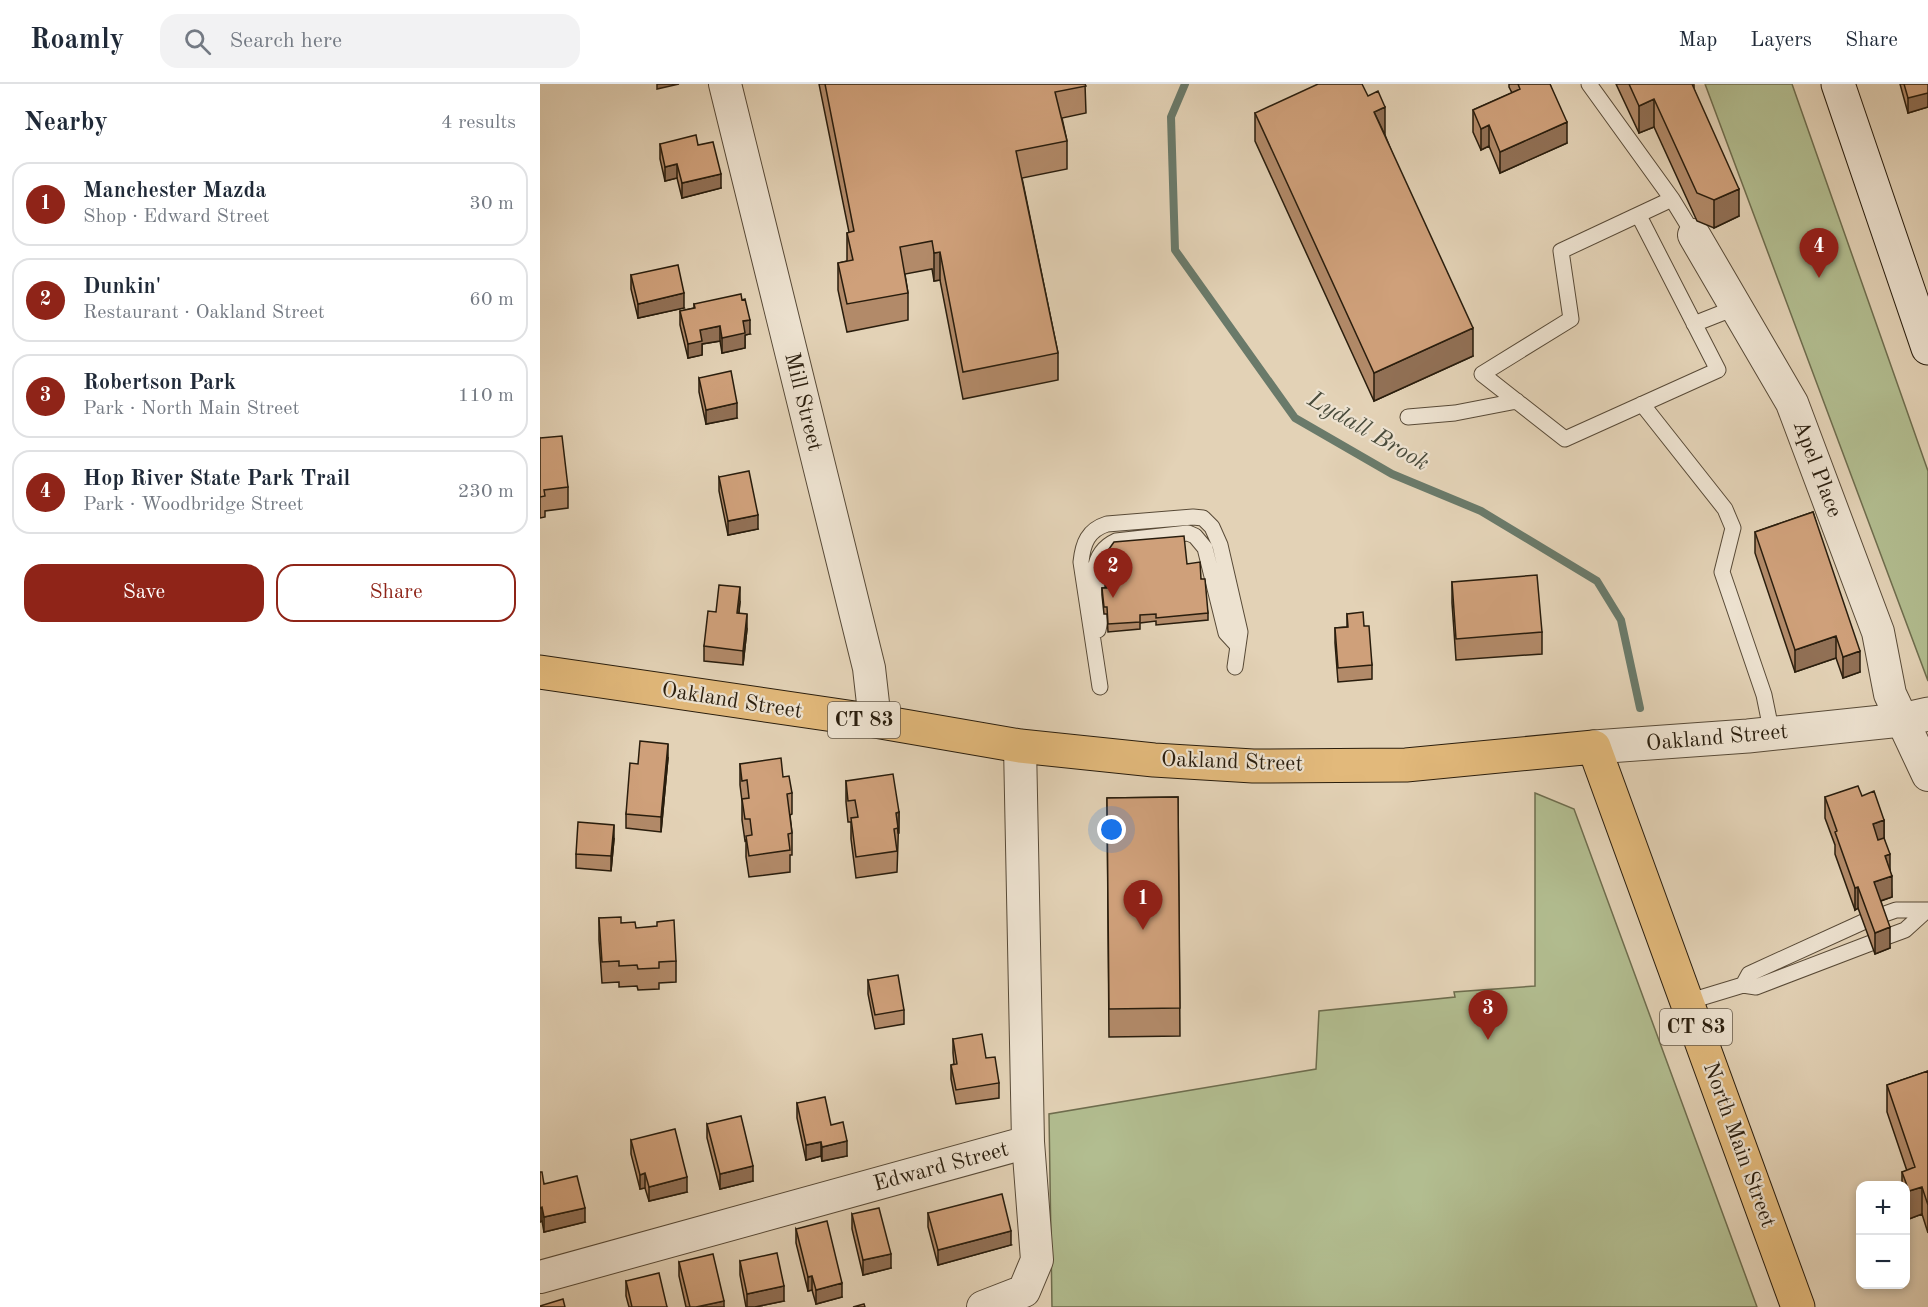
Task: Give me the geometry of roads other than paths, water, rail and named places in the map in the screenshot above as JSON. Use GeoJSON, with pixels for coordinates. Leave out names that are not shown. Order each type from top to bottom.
{"type":"FeatureCollection","features":[{"type":"Feature","properties":{"kind":"main road","name":"Oakland Street"},"geometry":{"type":"LineString","coordinates":[[540,672],[875,721],[1020,746],[1154,760],[1253,766],[1406,765],[1594,747]]}},
{"type":"Feature","properties":{"kind":"main road","name":"North Main Street"},"geometry":{"type":"LineString","coordinates":[[1594,747],[1798,1307]]}},
{"type":"Feature","properties":{"kind":"street","name":"Mill Street"},"geometry":{"type":"LineString","coordinates":[[725,84],[869,668],[875,721]]}},
{"type":"Feature","properties":{"kind":"street"},"geometry":{"type":"LineString","coordinates":[[1838,84],[1928,348]]}},
{"type":"Feature","properties":{"kind":"street","name":"Apel Place"},"geometry":{"type":"LineString","coordinates":[[1694,234],[1783,385],[1800,423],[1878,632],[1890,694],[1915,717],[1928,775]]}},
{"type":"Feature","properties":{"kind":"street","name":"Oakland Street"},"geometry":{"type":"LineString","coordinates":[[1594,747],[1772,734],[1915,717]]}},
{"type":"Feature","properties":{"kind":"street","name":"Edward Street"},"geometry":{"type":"LineString","coordinates":[[540,1277],[1028,1142],[1020,746]]}},
{"type":"Feature","properties":{"kind":"street"},"geometry":{"type":"LineString","coordinates":[[983,1307],[1024,1291],[1037,1260],[1028,1142]]}},
{"type":"Feature","properties":{"kind":"lane"},"geometry":{"type":"LineString","coordinates":[[1589,84],[1672,199],[1694,234]]}},
{"type":"Feature","properties":{"kind":"lane"},"geometry":{"type":"LineString","coordinates":[[1639,216],[1718,370],[1565,439],[1482,374],[1571,320],[1561,251],[1672,199]]}},
{"type":"Feature","properties":{"kind":"lane"},"geometry":{"type":"LineString","coordinates":[[1694,324],[1737,307]]}},
{"type":"Feature","properties":{"kind":"lane"},"geometry":{"type":"LineString","coordinates":[[1408,417],[1455,413],[1517,401]]}},
{"type":"Feature","properties":{"kind":"lane"},"geometry":{"type":"LineString","coordinates":[[1642,404],[1725,509],[1733,528],[1722,572],[1764,695],[1772,734]]}},
{"type":"Feature","properties":{"kind":"lane"},"geometry":{"type":"LineString","coordinates":[[1100,687],[1081,562],[1082,550],[1089,535],[1097,527],[1107,524],[1193,517],[1203,518],[1212,527],[1220,545],[1240,632],[1235,667]]}},
{"type":"Feature","properties":{"kind":"lane"},"geometry":{"type":"LineString","coordinates":[[1879,916],[1896,910],[1927,910]]}},
{"type":"Feature","properties":{"kind":"lane"},"geometry":{"type":"LineString","coordinates":[[1886,937],[1905,930],[1927,910]]}},
{"type":"Feature","properties":{"kind":"lane"},"geometry":{"type":"LineString","coordinates":[[1743,985],[1749,974],[1863,922]]}},
{"type":"Feature","properties":{"kind":"lane"},"geometry":{"type":"LineString","coordinates":[[1687,1002],[1743,985],[1756,987],[1871,943]]}},
{"type":"Feature","properties":{"kind":"waterway","name":"Lydall Brook"},"geometry":{"type":"LineString","coordinates":[[1185,84],[1171,117],[1175,250],[1295,418],[1392,474],[1481,511],[1597,581],[1621,620],[1640,708]]}},
{"type":"Feature","properties":{"kind":"place","name":"Hop River State Park Trail"},"geometry":{"type":"Point","coordinates":[1819,278]}},
{"type":"Feature","properties":{"kind":"place","name":"Dunkin'"},"geometry":{"type":"Point","coordinates":[1113,598]}},
{"type":"Feature","properties":{"kind":"place","name":"Manchester Mazda"},"geometry":{"type":"Point","coordinates":[1143,930]}},
{"type":"Feature","properties":{"kind":"place","name":"Robertson Park"},"geometry":{"type":"Point","coordinates":[1488,1040]}}]}
